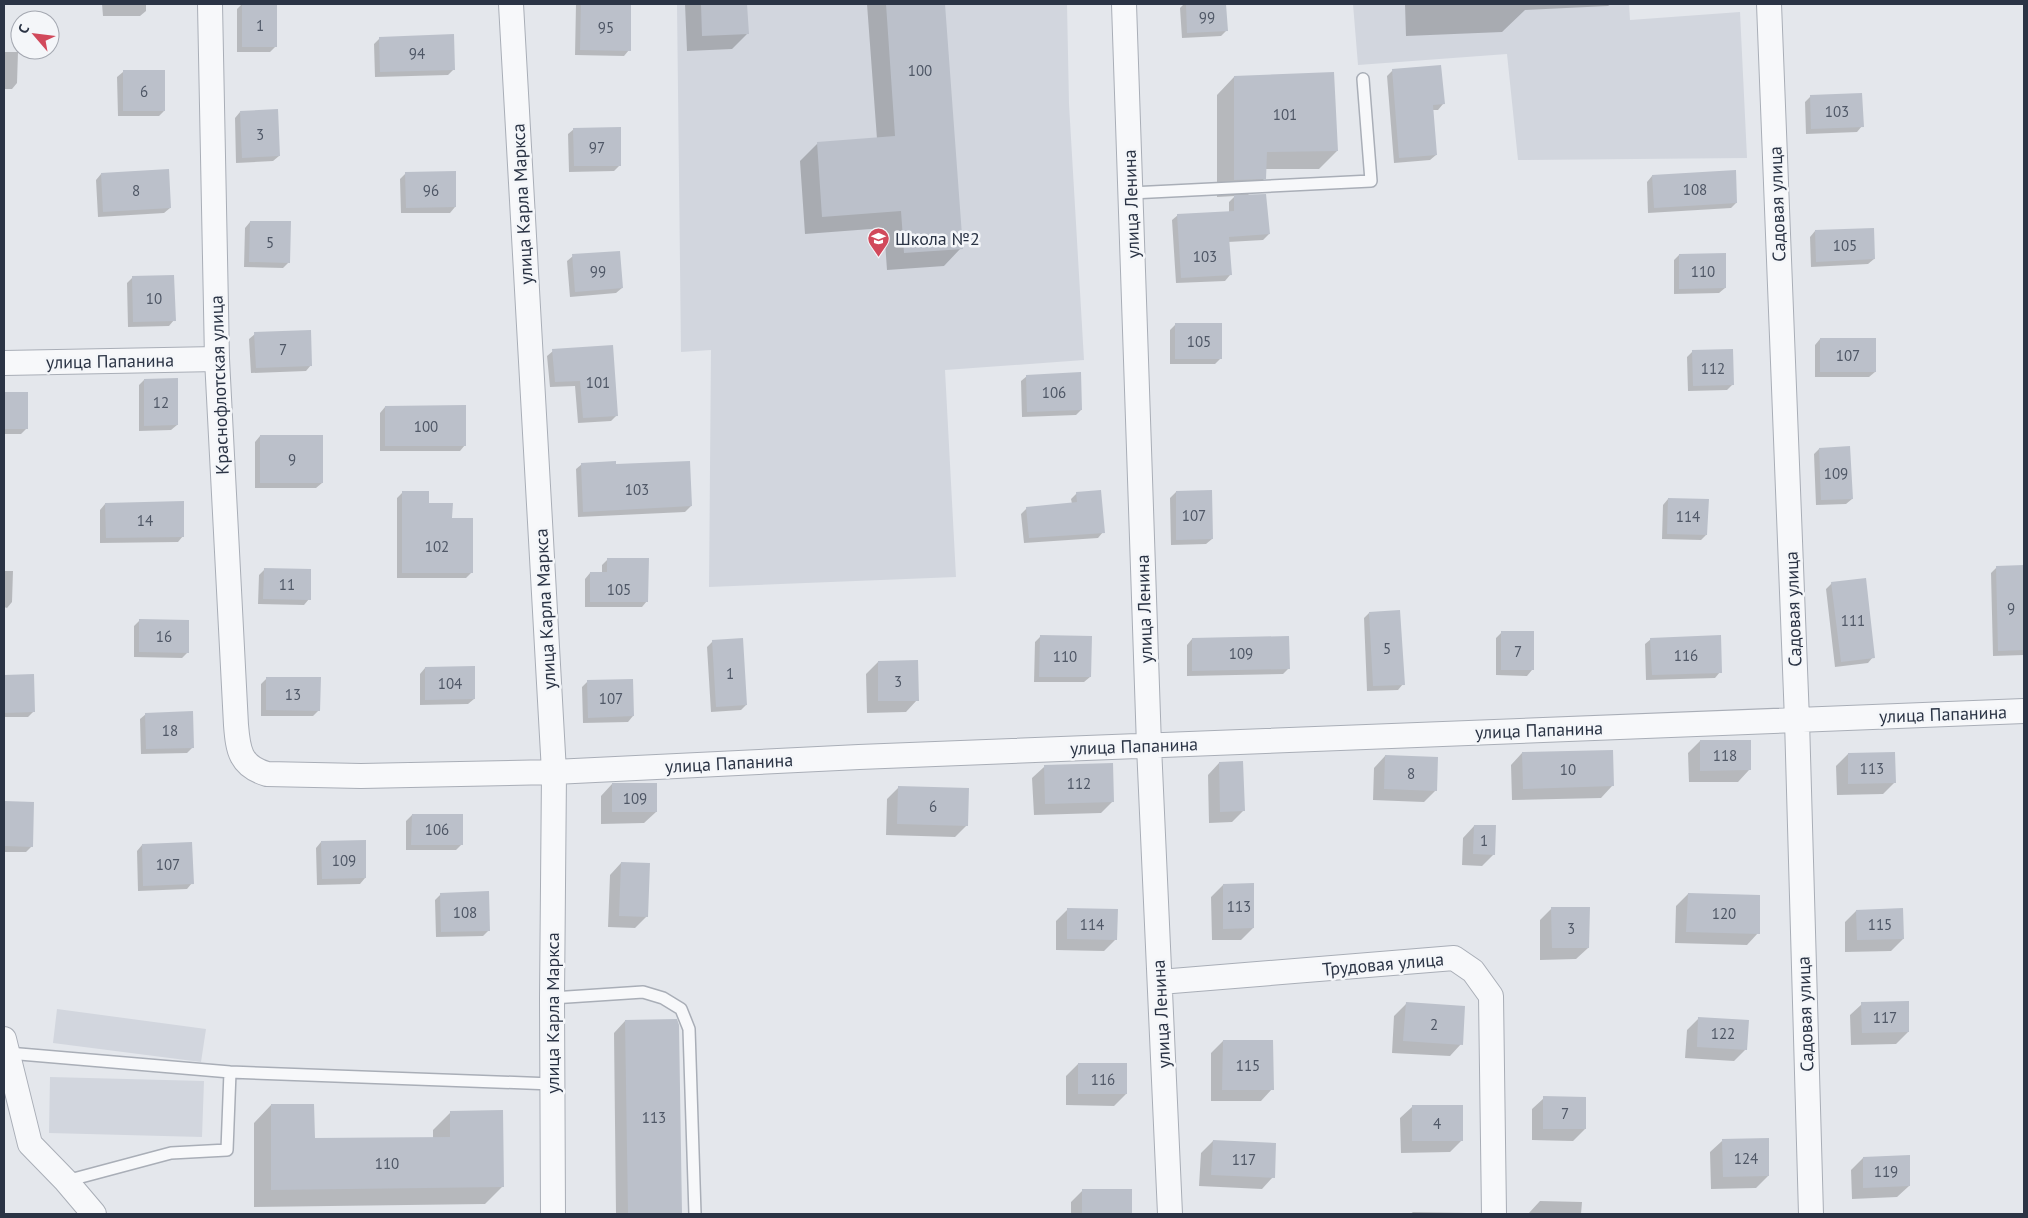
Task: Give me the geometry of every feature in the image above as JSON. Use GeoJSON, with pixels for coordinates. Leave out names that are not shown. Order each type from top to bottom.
{"type":"FeatureCollection","features":[{"type":"Feature","properties":{"kind":"street","name":"Краснофлотская улица"},"geometry":{"type":"LineString","coordinates":[[210,4],[217,360],[236,725],[238,749],[247,764]]}},
{"type":"Feature","properties":{"kind":"street","name":"улица Карла Маркса"},"geometry":{"type":"LineString","coordinates":[[511,4],[554,772],[553,1214]]}},
{"type":"Feature","properties":{"kind":"street","name":"улица Ленина"},"geometry":{"type":"LineString","coordinates":[[1124,4],[1149,746],[1170,1214]]}},
{"type":"Feature","properties":{"kind":"street","name":"Садовая улица"},"geometry":{"type":"LineString","coordinates":[[1769,4],[1797,720],[1811,1214]]}},
{"type":"Feature","properties":{"kind":"street","name":"улица Папанина"},"geometry":{"type":"LineString","coordinates":[[4,363],[217,360]]}},
{"type":"Feature","properties":{"kind":"street","name":"улица Папанина"},"geometry":{"type":"LineString","coordinates":[[247,764],[256,771],[267,774],[361,776],[554,772],[859,757],[2024,711]]}},
{"type":"Feature","properties":{"kind":"street","name":"Трудовая улица"},"geometry":{"type":"LineString","coordinates":[[1160,982],[1454,958],[1474,971],[1491,996],[1494,1214]]}},
{"type":"Feature","properties":{"kind":"street"},"geometry":{"type":"LineString","coordinates":[[6,1046],[30,1144],[66,1181],[94,1214]]}},
{"type":"Feature","properties":{"kind":"lane"},"geometry":{"type":"LineString","coordinates":[[1131,193],[1370,181],[1363,79]]}},
{"type":"Feature","properties":{"kind":"lane"},"geometry":{"type":"LineString","coordinates":[[552,998],[643,992],[663,998],[680,1009],[689,1029],[694,1214]]}},
{"type":"Feature","properties":{"kind":"lane"},"geometry":{"type":"LineString","coordinates":[[6,1046],[230,1072],[552,1084]]}},
{"type":"Feature","properties":{"kind":"lane"},"geometry":{"type":"LineString","coordinates":[[66,1181],[171,1153],[227,1150],[230,1072]]}},
{"type":"Feature","properties":{"kind":"shaded area","name":"Школа №2"},"geometry":{"type":"Polygon","coordinates":[[[677,4],[1067,4],[1069,104],[1084,360],[945,370],[956,577],[709,587],[711,350],[681,352],[677,4]]]}},
{"type":"Feature","properties":{"kind":"shaded area"},"geometry":{"type":"Polygon","coordinates":[[[1353,4],[1629,4],[1630,20],[1740,12],[1747,158],[1518,160],[1507,54],[1358,65],[1353,4]]]}},
{"type":"Feature","properties":{"kind":"shaded area"},"geometry":{"type":"Polygon","coordinates":[[[57,1009],[206,1029],[201,1062],[53,1043],[57,1009]]]}},
{"type":"Feature","properties":{"kind":"shaded area"},"geometry":{"type":"Polygon","coordinates":[[[50,1077],[204,1081],[202,1137],[49,1133],[50,1077]]]}},
{"type":"Feature","properties":{"kind":"building"},"geometry":{"type":"Polygon","coordinates":[[[242,4],[277,4],[277,47],[242,47],[242,4]]]}},
{"type":"Feature","properties":{"kind":"building"},"geometry":{"type":"Polygon","coordinates":[[[581,4],[631,4],[631,51],[580,50],[581,4]]]}},
{"type":"Feature","properties":{"kind":"building"},"geometry":{"type":"Polygon","coordinates":[[[701,4],[747,4],[749,34],[702,36],[701,4]]]}},
{"type":"Feature","properties":{"kind":"building"},"geometry":{"type":"Polygon","coordinates":[[[886,4],[945,4],[963,249],[904,253],[901,211],[822,217],[817,142],[895,136],[886,4]]]}},
{"type":"Feature","properties":{"kind":"building"},"geometry":{"type":"Polygon","coordinates":[[[1186,4],[1226,4],[1228,31],[1187,33],[1186,4]]]}},
{"type":"Feature","properties":{"kind":"building"},"geometry":{"type":"Polygon","coordinates":[[[454,34],[455,70],[380,72],[379,37],[454,34]]]}},
{"type":"Feature","properties":{"kind":"building"},"geometry":{"type":"Polygon","coordinates":[[[1441,65],[1445,104],[1433,105],[1437,155],[1399,158],[1392,69],[1441,65]]]}},
{"type":"Feature","properties":{"kind":"building"},"geometry":{"type":"Polygon","coordinates":[[[123,70],[165,70],[165,111],[123,111],[123,70]]]}},
{"type":"Feature","properties":{"kind":"building"},"geometry":{"type":"Polygon","coordinates":[[[1334,72],[1338,151],[1267,152],[1266,179],[1234,180],[1234,76],[1334,72]]]}},
{"type":"Feature","properties":{"kind":"building"},"geometry":{"type":"Polygon","coordinates":[[[1862,93],[1864,127],[1811,129],[1810,95],[1862,93]]]}},
{"type":"Feature","properties":{"kind":"building"},"geometry":{"type":"Polygon","coordinates":[[[278,109],[280,156],[242,158],[240,111],[278,109]]]}},
{"type":"Feature","properties":{"kind":"building"},"geometry":{"type":"Polygon","coordinates":[[[621,127],[621,166],[574,166],[573,128],[621,127]]]}},
{"type":"Feature","properties":{"kind":"building"},"geometry":{"type":"Polygon","coordinates":[[[169,169],[171,208],[103,212],[101,173],[169,169]]]}},
{"type":"Feature","properties":{"kind":"building"},"geometry":{"type":"Polygon","coordinates":[[[1736,170],[1737,203],[1654,208],[1652,175],[1736,170]]]}},
{"type":"Feature","properties":{"kind":"building"},"geometry":{"type":"Polygon","coordinates":[[[456,171],[456,207],[406,208],[405,172],[456,171]]]}},
{"type":"Feature","properties":{"kind":"building"},"geometry":{"type":"Polygon","coordinates":[[[1266,194],[1270,234],[1229,237],[1232,275],[1181,278],[1177,214],[1234,211],[1234,195],[1266,194]]]}},
{"type":"Feature","properties":{"kind":"building"},"geometry":{"type":"Polygon","coordinates":[[[250,221],[291,221],[290,263],[249,262],[250,221]]]}},
{"type":"Feature","properties":{"kind":"building"},"geometry":{"type":"Polygon","coordinates":[[[1874,228],[1875,259],[1816,262],[1815,230],[1874,228]]]}},
{"type":"Feature","properties":{"kind":"building"},"geometry":{"type":"Polygon","coordinates":[[[620,251],[623,288],[575,292],[572,254],[620,251]]]}},
{"type":"Feature","properties":{"kind":"building"},"geometry":{"type":"Polygon","coordinates":[[[1726,253],[1726,288],[1679,289],[1679,254],[1726,253]]]}},
{"type":"Feature","properties":{"kind":"building"},"geometry":{"type":"Polygon","coordinates":[[[174,275],[176,321],[133,322],[132,276],[174,275]]]}},
{"type":"Feature","properties":{"kind":"building"},"geometry":{"type":"Polygon","coordinates":[[[1175,323],[1222,323],[1222,359],[1175,359],[1175,323]]]}},
{"type":"Feature","properties":{"kind":"building"},"geometry":{"type":"Polygon","coordinates":[[[311,330],[312,366],[256,368],[254,332],[311,330]]]}},
{"type":"Feature","properties":{"kind":"building"},"geometry":{"type":"Polygon","coordinates":[[[1820,338],[1876,338],[1876,372],[1820,372],[1820,338]]]}},
{"type":"Feature","properties":{"kind":"building"},"geometry":{"type":"Polygon","coordinates":[[[613,345],[618,416],[583,418],[580,381],[555,382],[552,349],[613,345]]]}},
{"type":"Feature","properties":{"kind":"building"},"geometry":{"type":"Polygon","coordinates":[[[1733,349],[1734,385],[1693,386],[1692,350],[1733,349]]]}},
{"type":"Feature","properties":{"kind":"building"},"geometry":{"type":"Polygon","coordinates":[[[1081,372],[1082,410],[1027,412],[1026,375],[1081,372]]]}},
{"type":"Feature","properties":{"kind":"building"},"geometry":{"type":"Polygon","coordinates":[[[178,378],[178,425],[144,426],[144,379],[178,378]]]}},
{"type":"Feature","properties":{"kind":"building"},"geometry":{"type":"Polygon","coordinates":[[[4,392],[28,392],[28,429],[4,429],[4,392]]]}},
{"type":"Feature","properties":{"kind":"building"},"geometry":{"type":"Polygon","coordinates":[[[466,405],[466,446],[385,446],[385,406],[466,405]]]}},
{"type":"Feature","properties":{"kind":"building"},"geometry":{"type":"Polygon","coordinates":[[[260,435],[323,435],[323,483],[260,483],[260,435]]]}},
{"type":"Feature","properties":{"kind":"building"},"geometry":{"type":"Polygon","coordinates":[[[1850,446],[1853,499],[1821,500],[1819,448],[1850,446]]]}},
{"type":"Feature","properties":{"kind":"building"},"geometry":{"type":"Polygon","coordinates":[[[616,461],[616,464],[690,461],[692,506],[583,512],[581,463],[616,461]]]}},
{"type":"Feature","properties":{"kind":"building"},"geometry":{"type":"Polygon","coordinates":[[[1101,490],[1105,533],[1029,538],[1026,507],[1077,502],[1076,492],[1101,490]]]}},
{"type":"Feature","properties":{"kind":"building"},"geometry":{"type":"Polygon","coordinates":[[[1212,490],[1213,539],[1176,540],[1176,491],[1212,490]]]}},
{"type":"Feature","properties":{"kind":"building"},"geometry":{"type":"Polygon","coordinates":[[[402,491],[429,491],[429,503],[453,503],[452,518],[473,518],[473,573],[402,573],[402,491]]]}},
{"type":"Feature","properties":{"kind":"building"},"geometry":{"type":"Polygon","coordinates":[[[1668,498],[1709,499],[1707,535],[1667,534],[1668,498]]]}},
{"type":"Feature","properties":{"kind":"building"},"geometry":{"type":"Polygon","coordinates":[[[184,501],[184,537],[106,538],[105,503],[184,501]]]}},
{"type":"Feature","properties":{"kind":"building"},"geometry":{"type":"Polygon","coordinates":[[[607,558],[649,558],[648,602],[590,602],[590,572],[607,572],[607,558]]]}},
{"type":"Feature","properties":{"kind":"building"},"geometry":{"type":"Polygon","coordinates":[[[2024,565],[2024,650],[1998,651],[1996,566],[2024,565]]]}},
{"type":"Feature","properties":{"kind":"building"},"geometry":{"type":"Polygon","coordinates":[[[264,568],[311,569],[311,600],[263,599],[264,568]]]}},
{"type":"Feature","properties":{"kind":"building"},"geometry":{"type":"Polygon","coordinates":[[[1866,578],[1875,658],[1841,662],[1831,582],[1866,578]]]}},
{"type":"Feature","properties":{"kind":"building"},"geometry":{"type":"Polygon","coordinates":[[[1400,610],[1405,685],[1373,686],[1369,612],[1400,610]]]}},
{"type":"Feature","properties":{"kind":"building"},"geometry":{"type":"Polygon","coordinates":[[[139,619],[189,620],[189,653],[139,652],[139,619]]]}},
{"type":"Feature","properties":{"kind":"building"},"geometry":{"type":"Polygon","coordinates":[[[1501,631],[1534,631],[1534,670],[1501,670],[1501,631]]]}},
{"type":"Feature","properties":{"kind":"building"},"geometry":{"type":"Polygon","coordinates":[[[1040,635],[1092,636],[1091,677],[1039,677],[1040,635]]]}},
{"type":"Feature","properties":{"kind":"building"},"geometry":{"type":"Polygon","coordinates":[[[1721,635],[1722,673],[1652,675],[1650,638],[1721,635]]]}},
{"type":"Feature","properties":{"kind":"building"},"geometry":{"type":"Polygon","coordinates":[[[1289,636],[1290,669],[1192,671],[1192,638],[1289,636]]]}},
{"type":"Feature","properties":{"kind":"building"},"geometry":{"type":"Polygon","coordinates":[[[743,638],[747,705],[716,707],[712,640],[743,638]]]}},
{"type":"Feature","properties":{"kind":"building"},"geometry":{"type":"Polygon","coordinates":[[[918,660],[919,701],[878,701],[878,661],[918,660]]]}},
{"type":"Feature","properties":{"kind":"building"},"geometry":{"type":"Polygon","coordinates":[[[475,666],[475,699],[425,700],[425,667],[475,666]]]}},
{"type":"Feature","properties":{"kind":"building"},"geometry":{"type":"Polygon","coordinates":[[[34,674],[35,712],[4,713],[4,675],[34,674]]]}},
{"type":"Feature","properties":{"kind":"building"},"geometry":{"type":"Polygon","coordinates":[[[266,677],[321,677],[320,711],[266,710],[266,677]]]}},
{"type":"Feature","properties":{"kind":"building"},"geometry":{"type":"Polygon","coordinates":[[[633,679],[634,716],[588,718],[587,680],[633,679]]]}},
{"type":"Feature","properties":{"kind":"building"},"geometry":{"type":"Polygon","coordinates":[[[193,711],[194,748],[146,749],[145,713],[193,711]]]}},
{"type":"Feature","properties":{"kind":"building"},"geometry":{"type":"Polygon","coordinates":[[[1700,740],[1751,740],[1751,770],[1700,771],[1700,740]]]}},
{"type":"Feature","properties":{"kind":"building"},"geometry":{"type":"Polygon","coordinates":[[[1613,750],[1614,786],[1523,789],[1522,752],[1613,750]]]}},
{"type":"Feature","properties":{"kind":"building"},"geometry":{"type":"Polygon","coordinates":[[[1895,752],[1896,783],[1848,784],[1848,753],[1895,752]]]}},
{"type":"Feature","properties":{"kind":"building"},"geometry":{"type":"Polygon","coordinates":[[[1385,755],[1438,757],[1437,791],[1384,789],[1385,755]]]}},
{"type":"Feature","properties":{"kind":"building"},"geometry":{"type":"Polygon","coordinates":[[[1243,761],[1245,811],[1220,812],[1219,762],[1243,761]]]}},
{"type":"Feature","properties":{"kind":"building"},"geometry":{"type":"Polygon","coordinates":[[[1113,763],[1114,802],[1045,804],[1044,765],[1113,763]]]}},
{"type":"Feature","properties":{"kind":"building"},"geometry":{"type":"Polygon","coordinates":[[[612,783],[657,783],[657,812],[612,812],[612,783]]]}},
{"type":"Feature","properties":{"kind":"building"},"geometry":{"type":"Polygon","coordinates":[[[898,786],[969,788],[968,826],[897,824],[898,786]]]}},
{"type":"Feature","properties":{"kind":"building"},"geometry":{"type":"Polygon","coordinates":[[[4,801],[34,802],[33,847],[4,846],[4,801]]]}},
{"type":"Feature","properties":{"kind":"building"},"geometry":{"type":"Polygon","coordinates":[[[412,814],[463,814],[463,845],[411,845],[412,814]]]}},
{"type":"Feature","properties":{"kind":"building"},"geometry":{"type":"Polygon","coordinates":[[[1474,825],[1496,825],[1495,855],[1473,854],[1474,825]]]}},
{"type":"Feature","properties":{"kind":"building"},"geometry":{"type":"Polygon","coordinates":[[[366,840],[366,878],[322,879],[321,841],[366,840]]]}},
{"type":"Feature","properties":{"kind":"building"},"geometry":{"type":"Polygon","coordinates":[[[192,842],[194,884],[143,886],[142,844],[192,842]]]}},
{"type":"Feature","properties":{"kind":"building"},"geometry":{"type":"Polygon","coordinates":[[[621,862],[650,863],[648,917],[619,916],[621,862]]]}},
{"type":"Feature","properties":{"kind":"building"},"geometry":{"type":"Polygon","coordinates":[[[1254,883],[1254,928],[1223,929],[1223,884],[1254,883]]]}},
{"type":"Feature","properties":{"kind":"building"},"geometry":{"type":"Polygon","coordinates":[[[489,891],[490,931],[441,932],[440,893],[489,891]]]}},
{"type":"Feature","properties":{"kind":"building"},"geometry":{"type":"Polygon","coordinates":[[[1688,893],[1760,895],[1760,934],[1686,932],[1688,893]]]}},
{"type":"Feature","properties":{"kind":"building"},"geometry":{"type":"Polygon","coordinates":[[[1551,907],[1590,907],[1589,948],[1552,948],[1551,907]]]}},
{"type":"Feature","properties":{"kind":"building"},"geometry":{"type":"Polygon","coordinates":[[[1067,908],[1118,909],[1117,940],[1067,939],[1067,908]]]}},
{"type":"Feature","properties":{"kind":"building"},"geometry":{"type":"Polygon","coordinates":[[[1903,908],[1904,939],[1857,940],[1856,910],[1903,908]]]}},
{"type":"Feature","properties":{"kind":"building"},"geometry":{"type":"Polygon","coordinates":[[[1909,1001],[1909,1032],[1862,1033],[1861,1002],[1909,1001]]]}},
{"type":"Feature","properties":{"kind":"building"},"geometry":{"type":"Polygon","coordinates":[[[1406,1002],[1465,1006],[1463,1045],[1403,1041],[1406,1002]]]}},
{"type":"Feature","properties":{"kind":"building"},"geometry":{"type":"Polygon","coordinates":[[[1698,1017],[1749,1020],[1747,1050],[1697,1047],[1698,1017]]]}},
{"type":"Feature","properties":{"kind":"building"},"geometry":{"type":"Polygon","coordinates":[[[677,1019],[679,1025],[682,1214],[628,1214],[625,1020],[677,1019]]]}},
{"type":"Feature","properties":{"kind":"building"},"geometry":{"type":"Polygon","coordinates":[[[1223,1040],[1273,1040],[1274,1090],[1222,1090],[1223,1040]]]}},
{"type":"Feature","properties":{"kind":"building"},"geometry":{"type":"Polygon","coordinates":[[[1078,1063],[1127,1063],[1127,1094],[1078,1094],[1078,1063]]]}},
{"type":"Feature","properties":{"kind":"building"},"geometry":{"type":"Polygon","coordinates":[[[1543,1096],[1586,1097],[1586,1129],[1543,1129],[1543,1096]]]}},
{"type":"Feature","properties":{"kind":"building"},"geometry":{"type":"Polygon","coordinates":[[[271,1104],[314,1104],[315,1138],[450,1137],[450,1111],[503,1110],[504,1187],[271,1190],[271,1104]]]}},
{"type":"Feature","properties":{"kind":"building"},"geometry":{"type":"Polygon","coordinates":[[[1412,1105],[1463,1105],[1463,1141],[1412,1141],[1412,1105]]]}},
{"type":"Feature","properties":{"kind":"building"},"geometry":{"type":"Polygon","coordinates":[[[1769,1138],[1769,1176],[1723,1177],[1722,1139],[1769,1138]]]}},
{"type":"Feature","properties":{"kind":"building"},"geometry":{"type":"Polygon","coordinates":[[[1213,1140],[1276,1143],[1275,1178],[1211,1175],[1213,1140]]]}},
{"type":"Feature","properties":{"kind":"building"},"geometry":{"type":"Polygon","coordinates":[[[1910,1155],[1910,1186],[1863,1188],[1863,1157],[1910,1155]]]}},
{"type":"Feature","properties":{"kind":"building"},"geometry":{"type":"Polygon","coordinates":[[[1082,1189],[1132,1189],[1132,1214],[1082,1214],[1082,1189]]]}},
{"type":"Feature","properties":{"kind":"place","name":"Школа №2"},"geometry":{"type":"Point","coordinates":[879,257]}}]}
